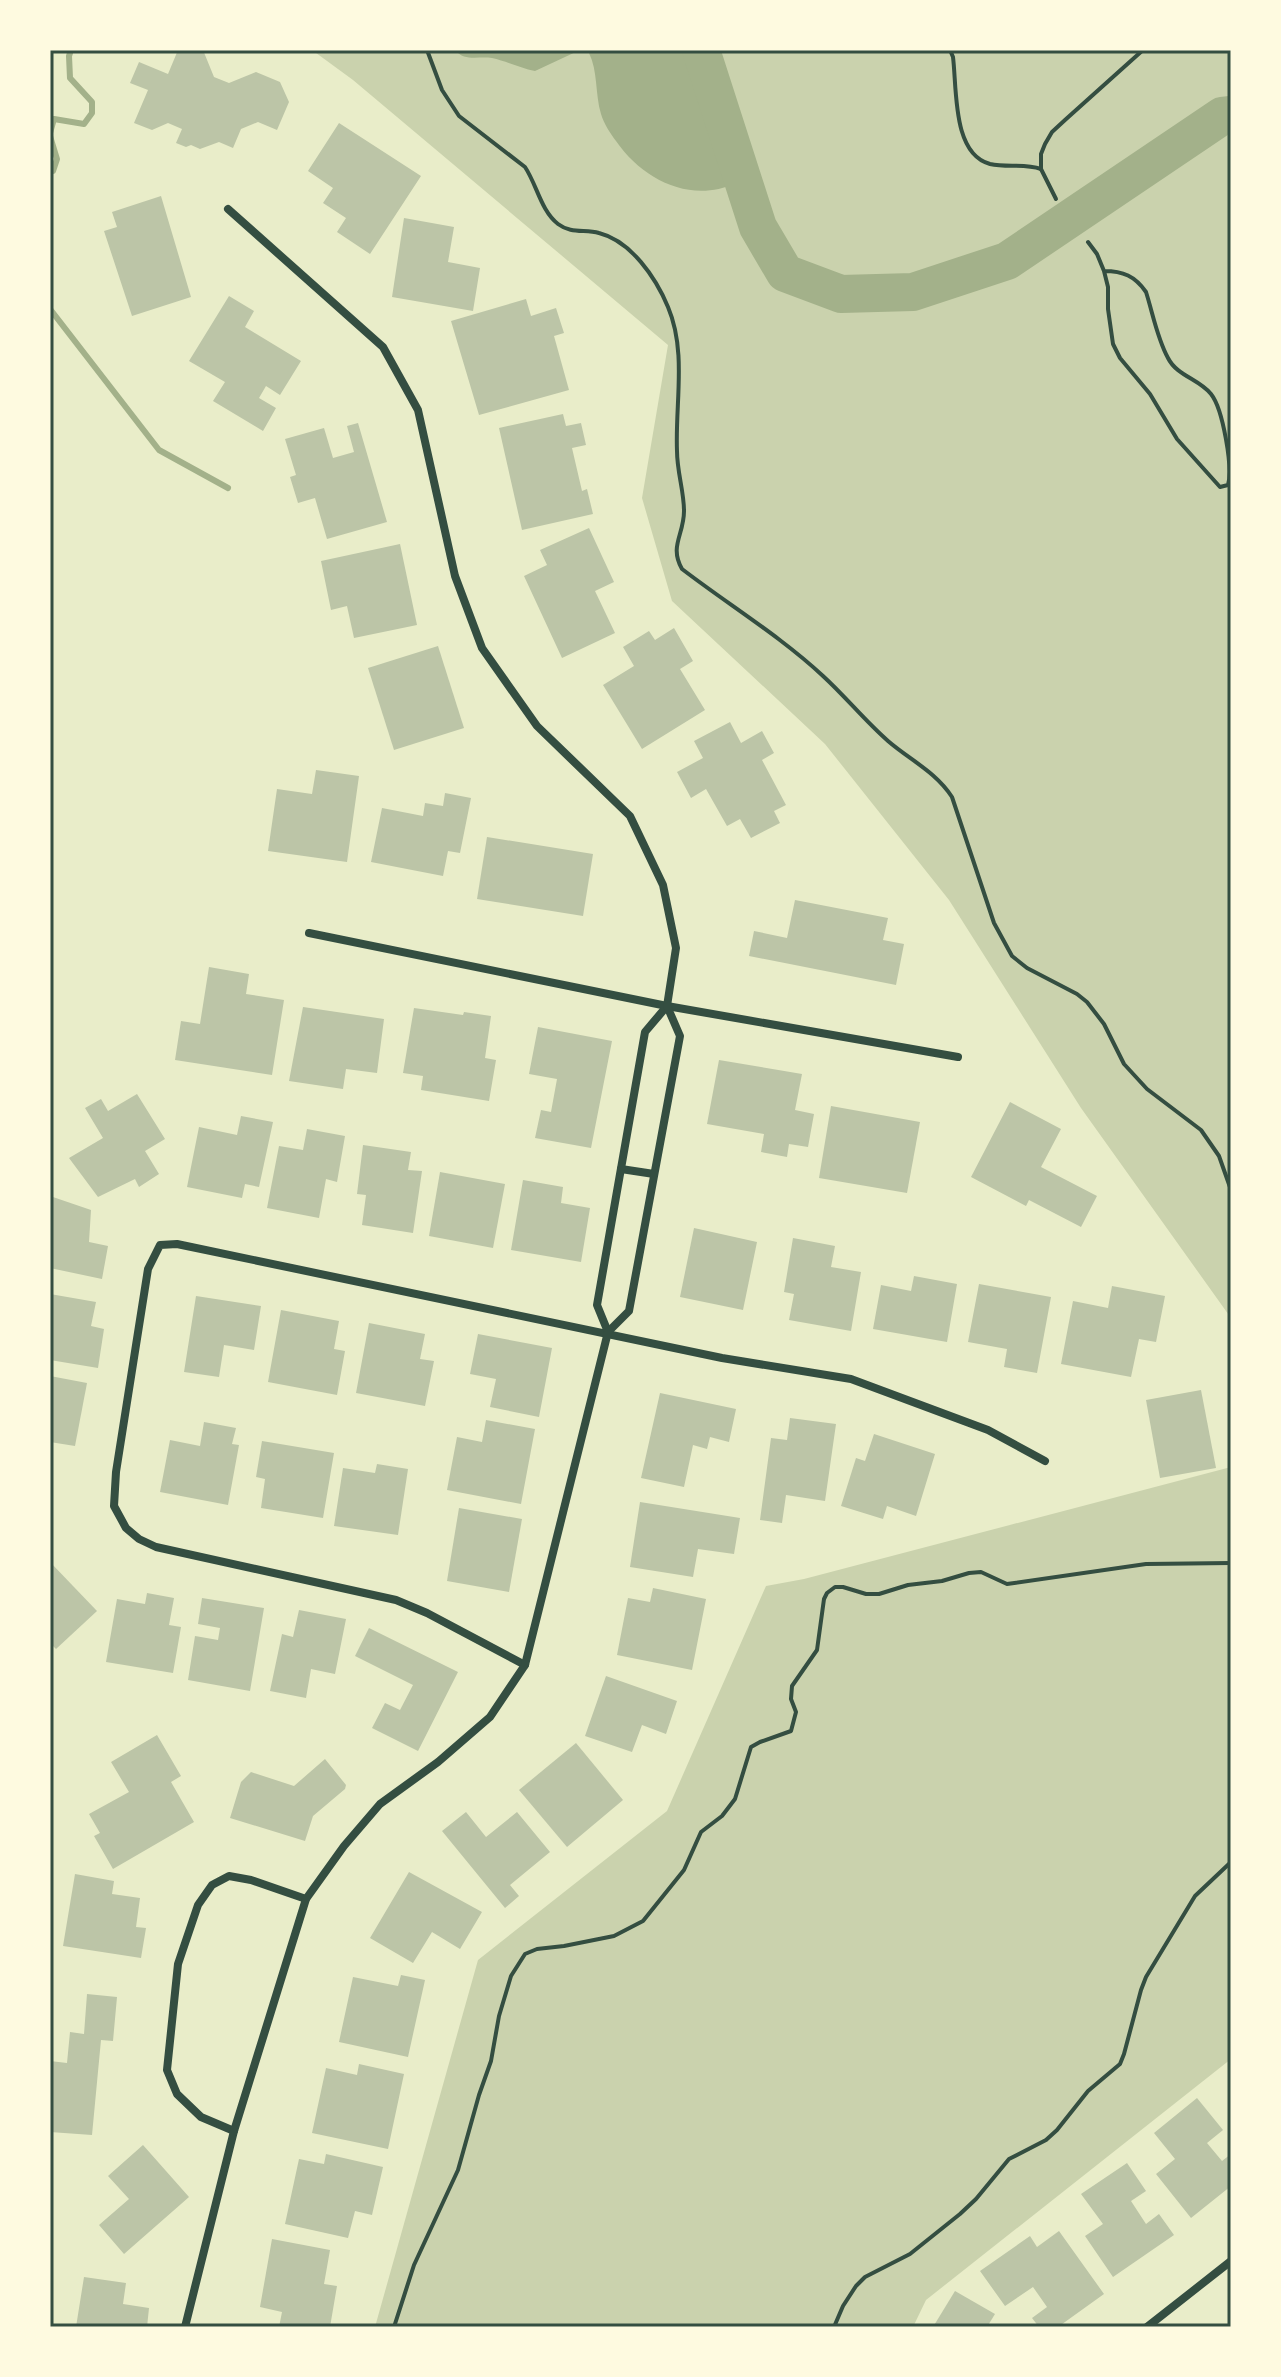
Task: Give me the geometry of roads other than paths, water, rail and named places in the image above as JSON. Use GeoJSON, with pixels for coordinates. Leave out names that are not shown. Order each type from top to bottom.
{"type":"FeatureCollection","features":[{"type":"Feature","properties":{"kind":"street"},"geometry":{"type":"LineString","coordinates":[[228,209],[383,347],[418,410],[455,576],[482,648],[537,726],[630,816],[663,885],[676,948],[667,1006],[645,1032],[597,1305],[608,1332]]}},
{"type":"Feature","properties":{"kind":"street"},"geometry":{"type":"LineString","coordinates":[[309,933],[667,1006],[958,1057]]}},
{"type":"Feature","properties":{"kind":"street"},"geometry":{"type":"LineString","coordinates":[[185,2327],[234,2131],[306,1899],[344,1846],[380,1804],[438,1762],[490,1717],[525,1665],[608,1332],[629,1311],[680,1036],[667,1006]]}},
{"type":"Feature","properties":{"kind":"street"},"geometry":{"type":"LineString","coordinates":[[621,1169],[654,1174]]}},
{"type":"Feature","properties":{"kind":"street"},"geometry":{"type":"LineString","coordinates":[[525,1665],[396,1600],[156,1547],[126,1528],[114,1506],[116,1472],[148,1269],[160,1245],[177,1244],[722,1358],[851,1379],[988,1430],[1045,1461]]}},
{"type":"Feature","properties":{"kind":"street"},"geometry":{"type":"LineString","coordinates":[[234,2131],[201,2117],[177,2094],[167,2070],[178,1964],[198,1905],[212,1885],[229,1876],[251,1880],[306,1899]]}},
{"type":"Feature","properties":{"kind":"street"},"geometry":{"type":"LineString","coordinates":[[1147,2327],[1231,2261]]}},
{"type":"Feature","properties":{"kind":"waterway"},"geometry":{"type":"LineString","coordinates":[[50,133],[54,119],[84,124],[92,113],[92,102],[70,78],[71,50]]}},
{"type":"Feature","properties":{"kind":"waterway"},"geometry":{"type":"LineString","coordinates":[[701,50],[758,227],[785,273],[841,294],[913,292],[1007,261],[1222,116],[1231,115]]}},
{"type":"Feature","properties":{"kind":"waterway"},"geometry":{"type":"LineString","coordinates":[[50,136],[57,159],[50,172]]}},
{"type":"Feature","properties":{"kind":"waterway"},"geometry":{"type":"LineString","coordinates":[[50,309],[159,450],[228,488]]}}]}
